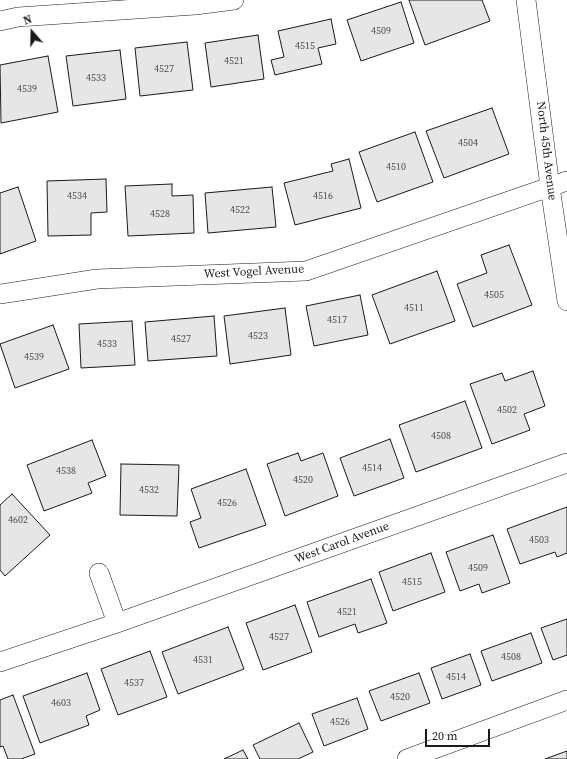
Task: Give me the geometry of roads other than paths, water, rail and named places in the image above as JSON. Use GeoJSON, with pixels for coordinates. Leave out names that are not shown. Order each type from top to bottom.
{"type":"FeatureCollection","features":[{"type":"Feature","properties":{"kind":"street"},"geometry":{"type":"LineString","coordinates":[[0,21],[18,17],[195,5],[234,0]]}},
{"type":"Feature","properties":{"kind":"street","name":"North 45th Avenue"},"geometry":{"type":"LineString","coordinates":[[526,0],[558,184],[567,301]]}},
{"type":"Feature","properties":{"kind":"street","name":"West Vogel Avenue"},"geometry":{"type":"LineString","coordinates":[[0,294],[97,279],[306,270],[558,184]]}},
{"type":"Feature","properties":{"kind":"street","name":"West Carol Avenue"},"geometry":{"type":"LineString","coordinates":[[0,662],[116,623],[567,463]]}},
{"type":"Feature","properties":{"kind":"street"},"geometry":{"type":"LineString","coordinates":[[98,573],[116,623]]}},
{"type":"Feature","properties":{"kind":"street"},"geometry":{"type":"LineString","coordinates":[[407,759],[567,700]]}}]}
